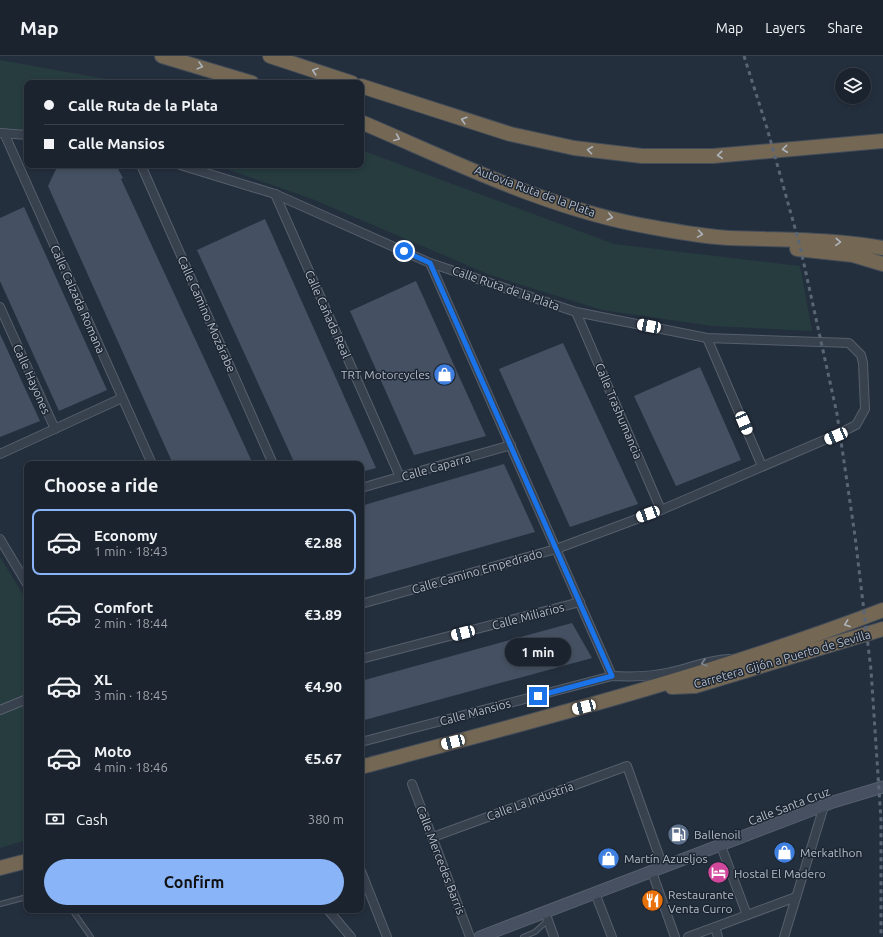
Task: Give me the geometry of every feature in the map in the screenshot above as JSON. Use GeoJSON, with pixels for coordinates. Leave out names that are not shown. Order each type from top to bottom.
{"type":"FeatureCollection","features":[{"type":"Feature","properties":{"kind":"highway"},"geometry":{"type":"LineString","coordinates":[[162,56],[242,80]]}},
{"type":"Feature","properties":{"kind":"highway"},"geometry":{"type":"LineString","coordinates":[[270,56],[343,80]]}},
{"type":"Feature","properties":{"kind":"highway"},"geometry":{"type":"LineString","coordinates":[[364,87],[504,132],[574,148],[642,156],[759,152],[812,146],[834,146],[883,140]]}},
{"type":"Feature","properties":{"kind":"highway","name":"Autovía Ruta de la Plata"},"geometry":{"type":"LineString","coordinates":[[364,123],[482,173],[557,202],[650,227],[718,237],[787,244]]}},
{"type":"Feature","properties":{"kind":"highway"},"geometry":{"type":"LineString","coordinates":[[812,146],[830,139],[883,132]]}},
{"type":"Feature","properties":{"kind":"highway"},"geometry":{"type":"LineString","coordinates":[[787,244],[861,244],[883,248]]}},
{"type":"Feature","properties":{"kind":"highway"},"geometry":{"type":"LineString","coordinates":[[787,244],[853,255],[883,264]]}},
{"type":"Feature","properties":{"kind":"highway","name":"Carretera Gijón a Puerto de Sevilla"},"geometry":{"type":"LineString","coordinates":[[364,766],[656,687],[743,659],[883,610]]}},
{"type":"Feature","properties":{"kind":"highway","name":"Carretera Gijón a Puerto de Sevilla"},"geometry":{"type":"LineString","coordinates":[[656,687],[695,686],[883,629]]}},
{"type":"Feature","properties":{"kind":"highway"},"geometry":{"type":"LineString","coordinates":[[0,867],[22,863]]}},
{"type":"Feature","properties":{"kind":"main road","name":"Calle Santa Cruz"},"geometry":{"type":"LineString","coordinates":[[480,937],[546,916],[595,893],[824,806],[883,788]]}},
{"type":"Feature","properties":{"kind":"street"},"geometry":{"type":"LineString","coordinates":[[2,133],[24,135]]}},
{"type":"Feature","properties":{"kind":"street","name":"Calle Calzada Romana"},"geometry":{"type":"LineString","coordinates":[[2,133],[151,461]]}},
{"type":"Feature","properties":{"kind":"street","name":"Calle Camino Mozárabe"},"geometry":{"type":"LineString","coordinates":[[142,168],[272,461]]}},
{"type":"Feature","properties":{"kind":"street","name":"Calle Ruta de la Plata"},"geometry":{"type":"LineString","coordinates":[[190,168],[275,194],[430,263],[576,312],[707,338],[849,343]]}},
{"type":"Feature","properties":{"kind":"street","name":"Calle Cañada Real"},"geometry":{"type":"LineString","coordinates":[[275,194],[400,477]]}},
{"type":"Feature","properties":{"kind":"street"},"geometry":{"type":"LineString","coordinates":[[430,263],[612,676]]}},
{"type":"Feature","properties":{"kind":"street","name":"Calle Hayones"},"geometry":{"type":"LineString","coordinates":[[0,306],[55,429]]}},
{"type":"Feature","properties":{"kind":"street","name":"Calle Trashumancia"},"geometry":{"type":"LineString","coordinates":[[576,312],[662,510]]}},
{"type":"Feature","properties":{"kind":"street"},"geometry":{"type":"LineString","coordinates":[[707,338],[762,466]]}},
{"type":"Feature","properties":{"kind":"street","name":"Calle Camino Empedrado"},"geometry":{"type":"LineString","coordinates":[[364,603],[556,549],[662,510],[762,466],[836,436],[856,425],[865,409],[863,363],[861,355],[849,343]]}},
{"type":"Feature","properties":{"kind":"street"},"geometry":{"type":"LineString","coordinates":[[0,454],[122,398]]}},
{"type":"Feature","properties":{"kind":"street","name":"Calle Caparra"},"geometry":{"type":"LineString","coordinates":[[364,487],[510,445]]}},
{"type":"Feature","properties":{"kind":"street"},"geometry":{"type":"LineString","coordinates":[[0,539],[24,579]]}},
{"type":"Feature","properties":{"kind":"street","name":"Calle Miliarios"},"geometry":{"type":"LineString","coordinates":[[364,658],[580,602]]}},
{"type":"Feature","properties":{"kind":"street","name":"Calle Mansios"},"geometry":{"type":"LineString","coordinates":[[364,741],[612,676],[640,677],[672,672],[717,659],[743,659]]}},
{"type":"Feature","properties":{"kind":"street"},"geometry":{"type":"LineString","coordinates":[[0,710],[24,700]]}},
{"type":"Feature","properties":{"kind":"street","name":"Calle La Industria"},"geometry":{"type":"LineString","coordinates":[[433,837],[626,766],[663,867]]}},
{"type":"Feature","properties":{"kind":"street","name":"Calle Mercedes Barris"},"geometry":{"type":"LineString","coordinates":[[412,784],[470,937]]}},
{"type":"Feature","properties":{"kind":"street"},"geometry":{"type":"LineString","coordinates":[[784,937],[824,806]]}},
{"type":"Feature","properties":{"kind":"street"},"geometry":{"type":"LineString","coordinates":[[721,846],[747,915]]}},
{"type":"Feature","properties":{"kind":"street"},"geometry":{"type":"LineString","coordinates":[[652,872],[675,937]]}},
{"type":"Feature","properties":{"kind":"street"},"geometry":{"type":"LineString","coordinates":[[364,879],[387,937]]}},
{"type":"Feature","properties":{"kind":"street"},"geometry":{"type":"LineString","coordinates":[[595,893],[612,937]]}},
{"type":"Feature","properties":{"kind":"street"},"geometry":{"type":"LineString","coordinates":[[688,937],[796,897]]}},
{"type":"Feature","properties":{"kind":"street"},"geometry":{"type":"LineString","coordinates":[[331,913],[352,937]]}},
{"type":"Feature","properties":{"kind":"street"},"geometry":{"type":"LineString","coordinates":[[546,916],[554,937]]}},
{"type":"Feature","properties":{"kind":"street"},"geometry":{"type":"LineString","coordinates":[[715,927],[718,937]]}},
{"type":"Feature","properties":{"kind":"lane"},"geometry":{"type":"LineString","coordinates":[[0,904],[24,898]]}},
{"type":"Feature","properties":{"kind":"lane"},"geometry":{"type":"LineString","coordinates":[[74,913],[91,937]]}},
{"type":"Feature","properties":{"kind":"lane"},"geometry":{"type":"LineString","coordinates":[[523,937],[535,932],[546,916]]}},
{"type":"Feature","properties":{"kind":"green space"},"geometry":{"type":"Polygon","coordinates":[[[0,60],[111,80],[24,80],[24,130],[0,128],[0,60]]]}},
{"type":"Feature","properties":{"kind":"green space"},"geometry":{"type":"Polygon","coordinates":[[[364,151],[614,244],[800,266],[812,331],[712,326],[602,310],[490,275],[312,199],[224,168],[364,168],[364,151]]]}},
{"type":"Feature","properties":{"kind":"green space"},"geometry":{"type":"Polygon","coordinates":[[[0,557],[24,596],[24,841],[0,848],[0,557]]]}},
{"type":"Feature","properties":{"kind":"building"},"geometry":{"type":"Polygon","coordinates":[[[57,168],[118,168],[123,178],[121,179],[252,461],[172,461],[48,186],[57,168]]]}},
{"type":"Feature","properties":{"kind":"building"},"geometry":{"type":"Polygon","coordinates":[[[24,207],[107,390],[59,411],[0,281],[0,218],[24,207]]]}},
{"type":"Feature","properties":{"kind":"building"},"geometry":{"type":"Polygon","coordinates":[[[265,219],[376,468],[364,471],[364,461],[294,461],[197,250],[265,219]]]}},
{"type":"Feature","properties":{"kind":"building"},"geometry":{"type":"Polygon","coordinates":[[[416,281],[486,436],[414,455],[350,311],[416,281]]]}},
{"type":"Feature","properties":{"kind":"building"},"geometry":{"type":"Polygon","coordinates":[[[0,334],[40,421],[0,437],[0,334]]]}},
{"type":"Feature","properties":{"kind":"building"},"geometry":{"type":"Polygon","coordinates":[[[563,343],[638,504],[570,527],[499,369],[563,343]]]}},
{"type":"Feature","properties":{"kind":"building"},"geometry":{"type":"Polygon","coordinates":[[[700,367],[741,460],[676,486],[634,396],[700,367]]]}},
{"type":"Feature","properties":{"kind":"building"},"geometry":{"type":"Polygon","coordinates":[[[504,464],[535,532],[364,580],[364,505],[504,464]]]}},
{"type":"Feature","properties":{"kind":"building"},"geometry":{"type":"Polygon","coordinates":[[[572,623],[592,658],[364,720],[364,680],[572,623]]]}},
{"type":"Feature","properties":{"kind":"railway"},"geometry":{"type":"LineString","coordinates":[[744,56],[767,128],[800,246],[837,414],[855,536],[871,670],[881,820],[881,937]]}},
{"type":"Feature","properties":{"kind":"place","name":"TRT Motorcycles"},"geometry":{"type":"Point","coordinates":[445,374]}},
{"type":"Feature","properties":{"kind":"place","name":"Ballenoil"},"geometry":{"type":"Point","coordinates":[678,834]}},
{"type":"Feature","properties":{"kind":"place","name":"Merkatlhon"},"geometry":{"type":"Point","coordinates":[784,852]}},
{"type":"Feature","properties":{"kind":"place","name":"Martín Azueljos"},"geometry":{"type":"Point","coordinates":[608,858]}},
{"type":"Feature","properties":{"kind":"place","name":"Hostal El Madero"},"geometry":{"type":"Point","coordinates":[719,873]}},
{"type":"Feature","properties":{"kind":"place","name":"Restaurante Venta Curro"},"geometry":{"type":"Point","coordinates":[653,901]}},
{"type":"Feature","properties":{"kind":"route"},"geometry":{"type":"LineString","coordinates":[[404,251],[430,263],[612,676],[538,696]]}}]}
